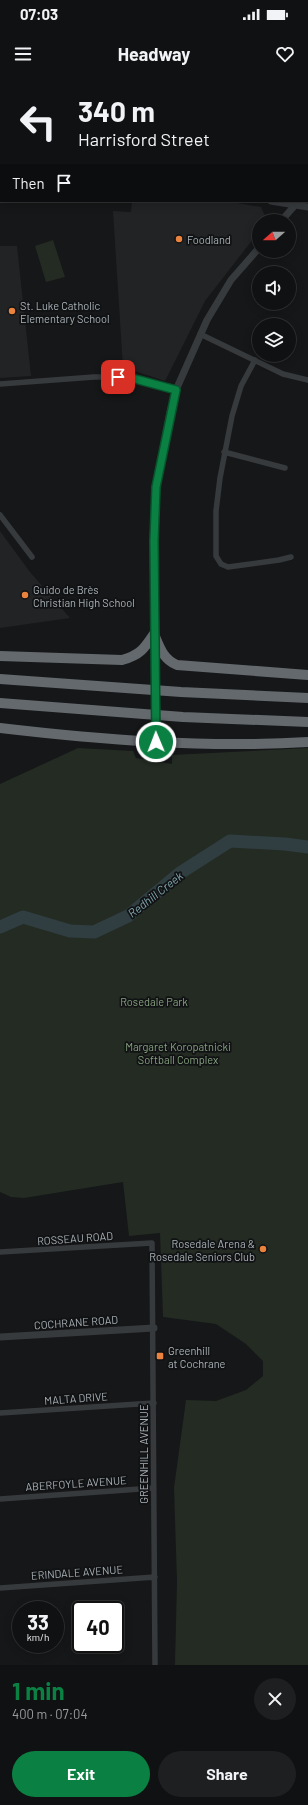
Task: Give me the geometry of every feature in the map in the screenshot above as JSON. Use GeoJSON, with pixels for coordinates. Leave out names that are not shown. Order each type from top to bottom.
{"type":"FeatureCollection","features":[{"type":"Feature","properties":{"kind":"highway"},"geometry":{"type":"LineString","coordinates":[[0,656],[122,660],[144,650],[154,634]]}},
{"type":"Feature","properties":{"kind":"highway"},"geometry":{"type":"LineString","coordinates":[[154,634],[162,654],[169,662],[177,665],[308,675]]}},
{"type":"Feature","properties":{"kind":"highway"},"geometry":{"type":"LineString","coordinates":[[0,679],[180,692],[308,698]]}},
{"type":"Feature","properties":{"kind":"highway"},"geometry":{"type":"LineString","coordinates":[[0,704],[175,716],[308,722]]}},
{"type":"Feature","properties":{"kind":"highway"},"geometry":{"type":"LineString","coordinates":[[0,728],[156,742],[229,745],[308,742]]}},
{"type":"Feature","properties":{"kind":"street"},"geometry":{"type":"LineString","coordinates":[[284,202],[296,203],[308,207]]}},
{"type":"Feature","properties":{"kind":"street"},"geometry":{"type":"LineString","coordinates":[[287,214],[296,203]]}},
{"type":"Feature","properties":{"kind":"street"},"geometry":{"type":"LineString","coordinates":[[156,742],[154,541],[156,487],[176,390],[200,334],[231,280],[252,256]]}},
{"type":"Feature","properties":{"kind":"street"},"geometry":{"type":"LineString","coordinates":[[200,334],[252,359]]}},
{"type":"Feature","properties":{"kind":"street"},"geometry":{"type":"LineString","coordinates":[[254,362],[241,386],[224,452],[216,511],[216,556],[221,564],[228,567],[291,557]]}},
{"type":"Feature","properties":{"kind":"street"},"geometry":{"type":"LineString","coordinates":[[259,362],[283,374],[308,380]]}},
{"type":"Feature","properties":{"kind":"street"},"geometry":{"type":"LineString","coordinates":[[0,384],[94,377],[128,377],[176,390]]}},
{"type":"Feature","properties":{"kind":"street"},"geometry":{"type":"LineString","coordinates":[[224,452],[285,468]]}},
{"type":"Feature","properties":{"kind":"street"},"geometry":{"type":"LineString","coordinates":[[0,515],[32,557]]}},
{"type":"Feature","properties":{"kind":"street","name":"ROSSEAU ROAD"},"geometry":{"type":"LineString","coordinates":[[0,1252],[152,1243]]}},
{"type":"Feature","properties":{"kind":"street","name":"GREENHILL AVENUE"},"geometry":{"type":"LineString","coordinates":[[152,1243],[154,1328],[155,1665]]}},
{"type":"Feature","properties":{"kind":"street","name":"COCHRANE ROAD"},"geometry":{"type":"LineString","coordinates":[[0,1337],[154,1328]]}},
{"type":"Feature","properties":{"kind":"street","name":"MALTA DRIVE"},"geometry":{"type":"LineString","coordinates":[[0,1413],[154,1403]]}},
{"type":"Feature","properties":{"kind":"street","name":"ABERFOYLE AVENUE"},"geometry":{"type":"LineString","coordinates":[[0,1498],[154,1488]]}},
{"type":"Feature","properties":{"kind":"street","name":"ERINDALE AVENUE"},"geometry":{"type":"LineString","coordinates":[[0,1588],[155,1577]]}},
{"type":"Feature","properties":{"kind":"shaded area"},"geometry":{"type":"Polygon","coordinates":[[[132,202],[231,202],[261,207],[264,214],[252,214],[252,240],[205,301],[165,381],[123,367],[113,211],[131,212],[132,202]]]}},
{"type":"Feature","properties":{"kind":"shaded area","name":"St. Luke Catholic Elementary School"},"geometry":{"type":"Polygon","coordinates":[[[0,246],[17,246],[31,376],[0,378],[0,246]]]}},
{"type":"Feature","properties":{"kind":"shaded area","name":"Guido de Brès Christian High School"},"geometry":{"type":"Polygon","coordinates":[[[0,531],[30,572],[70,618],[0,628],[0,531]]]}},
{"type":"Feature","properties":{"kind":"green space"},"geometry":{"type":"Polygon","coordinates":[[[53,240],[65,277],[46,282],[35,246],[53,240]]]}},
{"type":"Feature","properties":{"kind":"green space","name":"Rosedale Park"},"geometry":{"type":"Polygon","coordinates":[[[78,748],[133,751],[136,758],[172,764],[172,755],[308,748],[308,1665],[175,1665],[177,1581],[174,1488],[186,1400],[216,1401],[246,1390],[263,1376],[263,1361],[246,1344],[216,1324],[163,1317],[160,1233],[129,1236],[123,1182],[24,1198],[11,1197],[0,1192],[0,784],[78,748]]]}},
{"type":"Feature","properties":{"kind":"waterway","name":"Redhill Creek"},"geometry":{"type":"LineString","coordinates":[[0,927],[23,917],[70,931],[94,932],[128,916],[180,873],[230,841],[285,844],[308,847]]}},
{"type":"Feature","properties":{"kind":"place","name":"Foodland"},"geometry":{"type":"Point","coordinates":[179,239]}},
{"type":"Feature","properties":{"kind":"place","name":"St. Luke Catholic Elementary School"},"geometry":{"type":"Point","coordinates":[12,311]}},
{"type":"Feature","properties":{"kind":"place","name":"Guido de Brès Christian High School"},"geometry":{"type":"Point","coordinates":[25,595]}},
{"type":"Feature","properties":{"kind":"place","name":"Rosedale Arena & Rosedale Seniors Club"},"geometry":{"type":"Point","coordinates":[263,1249]}},
{"type":"Feature","properties":{"kind":"place","name":"Greenhill at Cochrane"},"geometry":{"type":"Point","coordinates":[160,1356]}},
{"type":"Feature","properties":{"kind":"route"},"geometry":{"type":"LineString","coordinates":[[118,377],[128,377],[176,390],[162,450],[156,487],[154,541],[154,634],[156,742]]}},
{"type":"Feature","properties":{"kind":"park label","name":"Margaret Koropatnicki Softball Complex"},"geometry":{"type":"Point","coordinates":[178,1052]}}]}
